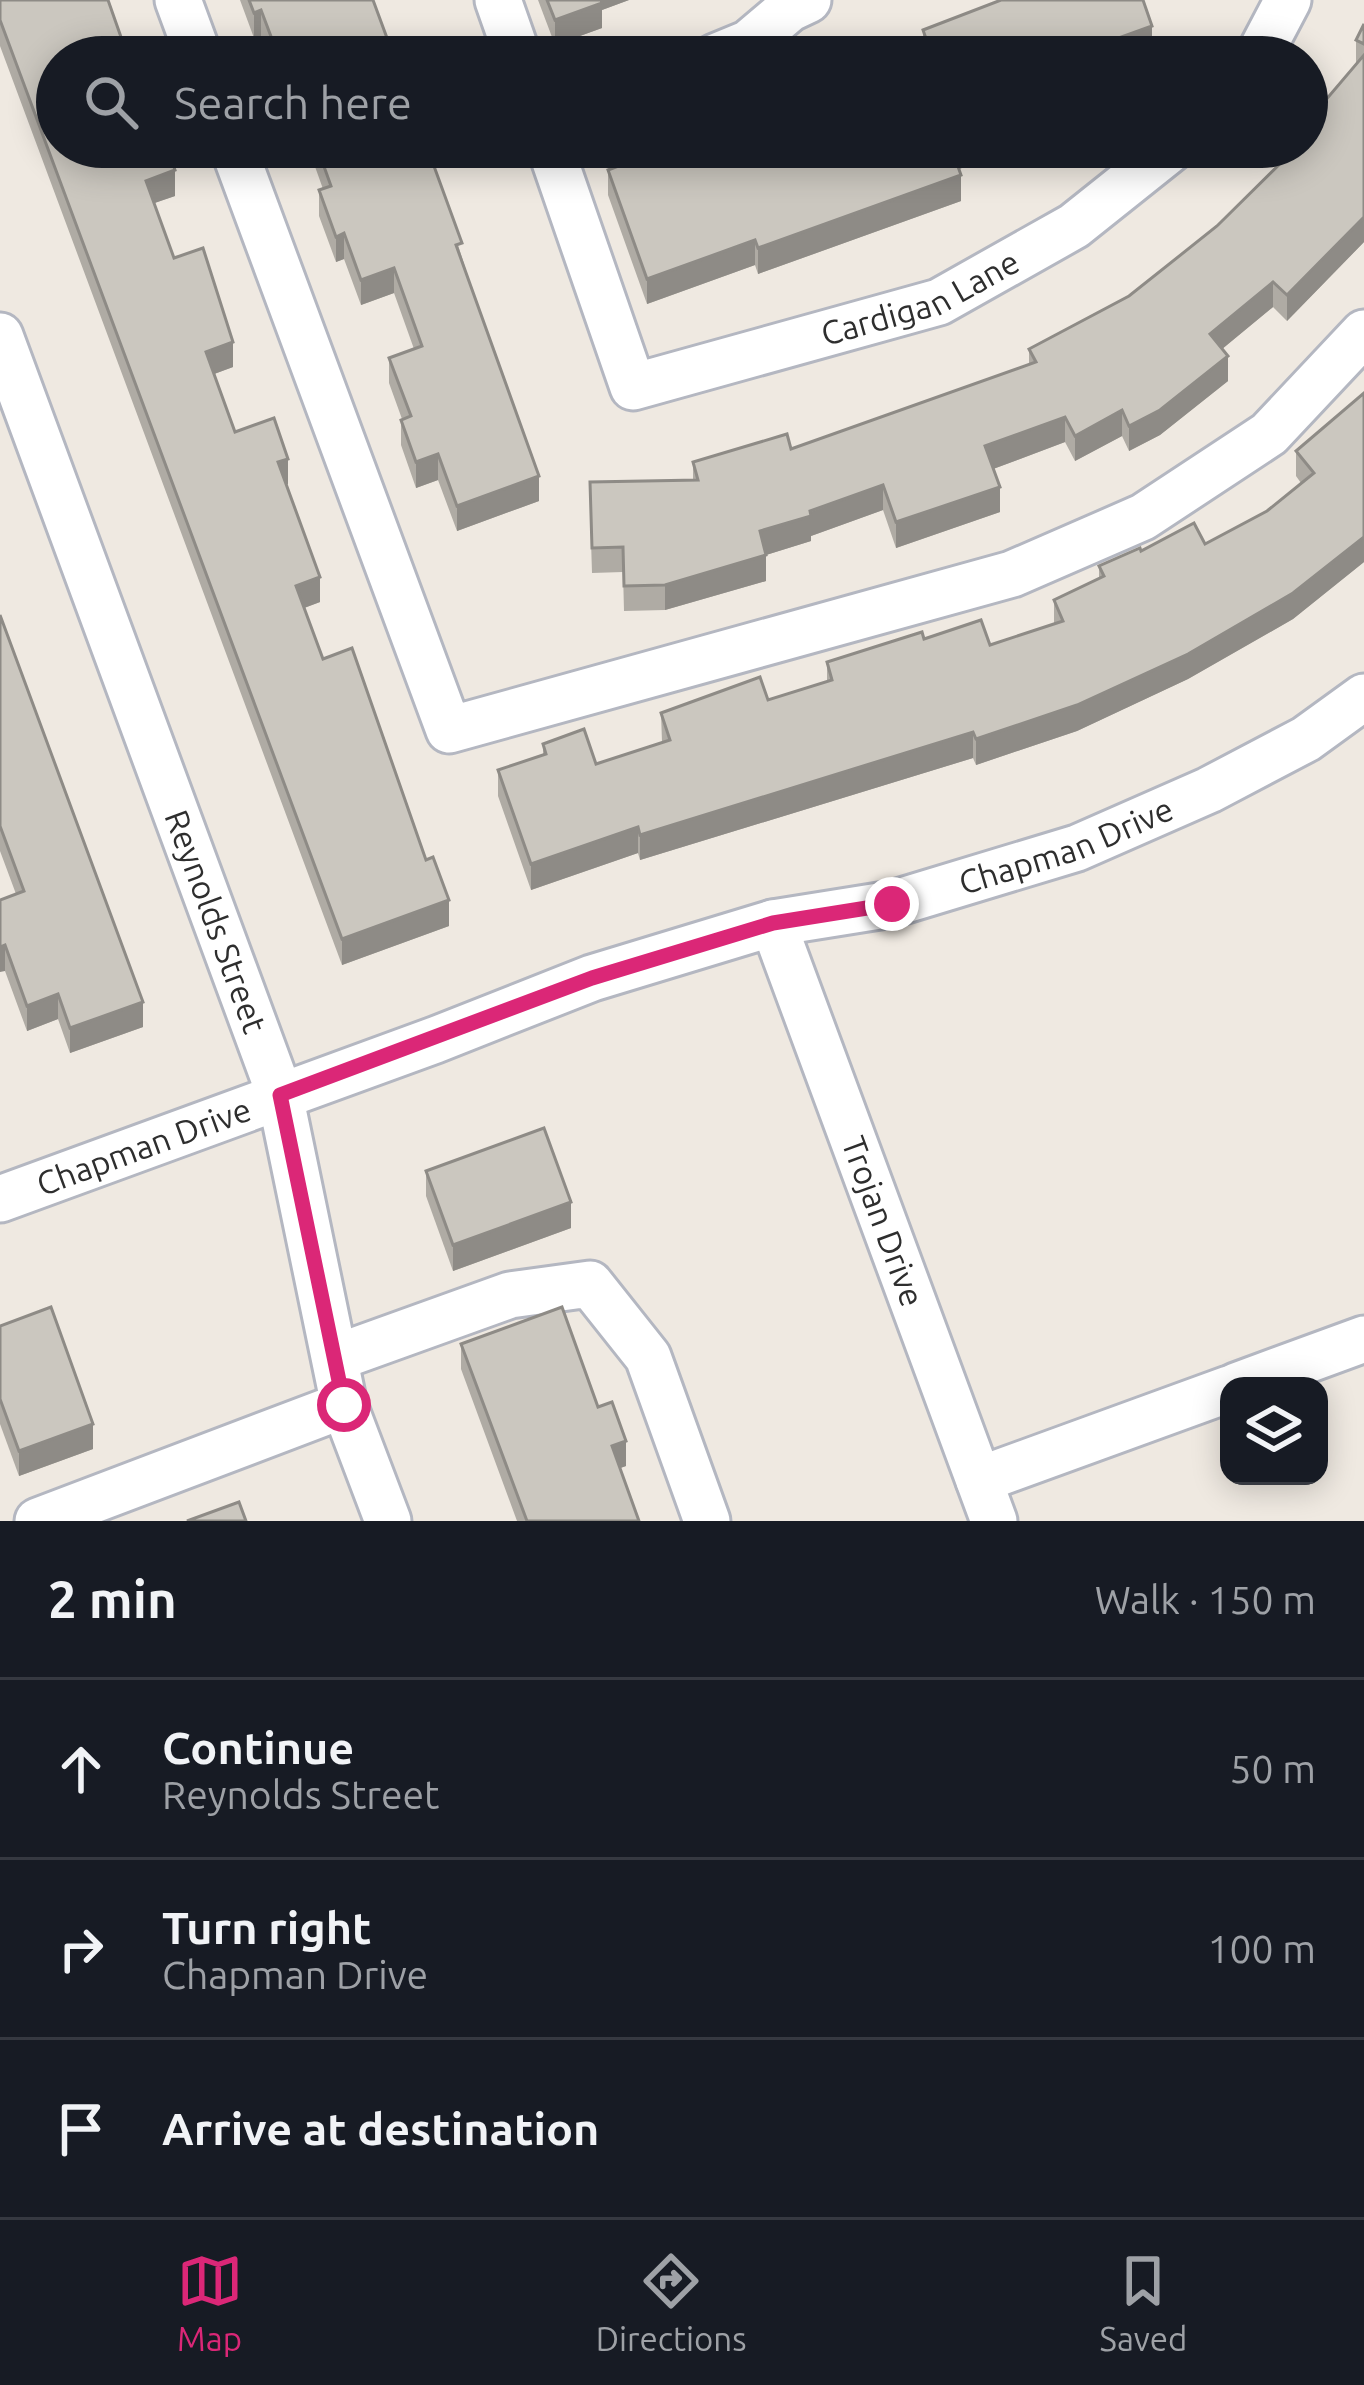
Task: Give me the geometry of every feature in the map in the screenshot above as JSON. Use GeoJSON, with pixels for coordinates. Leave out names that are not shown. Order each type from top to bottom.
{"type":"FeatureCollection","features":[{"type":"Feature","properties":{"kind":"street"},"geometry":{"type":"LineString","coordinates":[[178,0],[192,36]]}},
{"type":"Feature","properties":{"kind":"street"},"geometry":{"type":"LineString","coordinates":[[498,0],[511,36]]}},
{"type":"Feature","properties":{"kind":"street"},"geometry":{"type":"LineString","coordinates":[[757,36],[789,9],[808,0]]}},
{"type":"Feature","properties":{"kind":"street"},"geometry":{"type":"LineString","coordinates":[[1269,36],[1288,0]]}},
{"type":"Feature","properties":{"kind":"street"},"geometry":{"type":"LineString","coordinates":[[241,168],[448,730],[1012,574],[1143,518],[1269,434],[1364,333]]}},
{"type":"Feature","properties":{"kind":"street","name":"Cardigan Lane"},"geometry":{"type":"LineString","coordinates":[[557,168],[633,387],[939,302],[1074,226],[1147,168]]}},
{"type":"Feature","properties":{"kind":"street","name":"Reynolds Street"},"geometry":{"type":"LineString","coordinates":[[0,336],[280,1095],[344,1405],[388,1521]]}},
{"type":"Feature","properties":{"kind":"street","name":"Chapman Drive"},"geometry":{"type":"LineString","coordinates":[[1,1197],[592,978],[773,923],[892,904],[1077,848],[1209,790],[1306,739],[1364,697]]}},
{"type":"Feature","properties":{"kind":"street","name":"Trojan Drive"},"geometry":{"type":"LineString","coordinates":[[773,923],[987,1500]]}},
{"type":"Feature","properties":{"kind":"street"},"geometry":{"type":"LineString","coordinates":[[335,1358],[510,1295],[590,1284],[648,1357],[707,1521]]}},
{"type":"Feature","properties":{"kind":"street"},"geometry":{"type":"LineString","coordinates":[[1260,1377],[1364,1339]]}},
{"type":"Feature","properties":{"kind":"street"},"geometry":{"type":"LineString","coordinates":[[987,1500],[1220,1393]]}},
{"type":"Feature","properties":{"kind":"street"},"geometry":{"type":"LineString","coordinates":[[38,1521],[344,1405]]}},
{"type":"Feature","properties":{"kind":"building"},"geometry":{"type":"Polygon","coordinates":[[[0,0],[108,0],[121,36],[36,36],[36,117],[0,20],[0,0]]]}},
{"type":"Feature","properties":{"kind":"building"},"geometry":{"type":"Polygon","coordinates":[[[249,0],[373,0],[386,36],[271,36],[261,10],[254,13],[249,0]]]}},
{"type":"Feature","properties":{"kind":"building"},"geometry":{"type":"Polygon","coordinates":[[[547,0],[601,0],[602,3],[555,20],[547,0]]]}},
{"type":"Feature","properties":{"kind":"building"},"geometry":{"type":"Polygon","coordinates":[[[1001,0],[1143,0],[1152,26],[1124,36],[925,36],[923,30],[1001,0]]]}},
{"type":"Feature","properties":{"kind":"building"},"geometry":{"type":"Polygon","coordinates":[[[1364,55],[1364,217],[1287,295],[1273,282],[1210,334],[1228,356],[1160,410],[1129,426],[1122,410],[1075,436],[1065,417],[985,446],[1000,487],[896,522],[883,485],[810,511],[811,516],[760,531],[766,555],[665,585],[624,586],[623,547],[592,548],[590,482],[698,480],[693,462],[787,434],[791,449],[1036,362],[1029,349],[1129,296],[1217,226],[1276,168],[1328,168],[1328,97],[1364,55]]]}},
{"type":"Feature","properties":{"kind":"building"},"geometry":{"type":"Polygon","coordinates":[[[55,168],[174,168],[146,181],[174,258],[203,248],[233,342],[206,352],[235,432],[274,418],[288,459],[278,462],[320,577],[296,586],[323,659],[352,648],[426,860],[433,857],[449,900],[342,939],[55,168]]]}},
{"type":"Feature","properties":{"kind":"building"},"geometry":{"type":"Polygon","coordinates":[[[325,168],[435,168],[462,243],[456,245],[539,476],[457,506],[438,454],[416,462],[401,420],[411,416],[389,358],[422,346],[394,268],[361,280],[344,233],[336,237],[319,190],[331,186],[325,168]]]}},
{"type":"Feature","properties":{"kind":"building"},"geometry":{"type":"Polygon","coordinates":[[[958,168],[961,175],[758,248],[755,240],[647,279],[608,170],[958,168]]]}},
{"type":"Feature","properties":{"kind":"building"},"geometry":{"type":"Polygon","coordinates":[[[1364,393],[1364,537],[1293,593],[1188,654],[1077,705],[976,739],[973,732],[640,835],[638,827],[531,864],[498,770],[546,754],[543,744],[584,729],[596,764],[670,740],[661,713],[760,677],[768,700],[832,680],[827,662],[922,632],[924,639],[981,620],[990,645],[1063,621],[1054,600],[1104,576],[1099,566],[1141,551],[1194,523],[1205,544],[1267,511],[1314,473],[1296,451],[1364,393]]]}},
{"type":"Feature","properties":{"kind":"building"},"geometry":{"type":"Polygon","coordinates":[[[0,615],[143,1002],[70,1028],[58,994],[27,1006],[5,945],[0,947],[0,900],[24,891],[0,826],[0,615]]]}},
{"type":"Feature","properties":{"kind":"building"},"geometry":{"type":"Polygon","coordinates":[[[544,1128],[571,1202],[453,1245],[426,1171],[544,1128]]]}},
{"type":"Feature","properties":{"kind":"building"},"geometry":{"type":"Polygon","coordinates":[[[51,1307],[93,1424],[19,1451],[0,1399],[0,1326],[51,1307]]]}},
{"type":"Feature","properties":{"kind":"building"},"geometry":{"type":"Polygon","coordinates":[[[562,1307],[598,1407],[612,1402],[626,1441],[612,1446],[639,1521],[527,1521],[461,1344],[562,1307]]]}},
{"type":"Feature","properties":{"kind":"building"},"geometry":{"type":"Polygon","coordinates":[[[239,1502],[246,1521],[187,1521],[239,1502]]]}},
{"type":"Feature","properties":{"kind":"route"},"geometry":{"type":"LineString","coordinates":[[344,1405],[280,1095],[592,978],[773,923],[892,904]]}}]}
